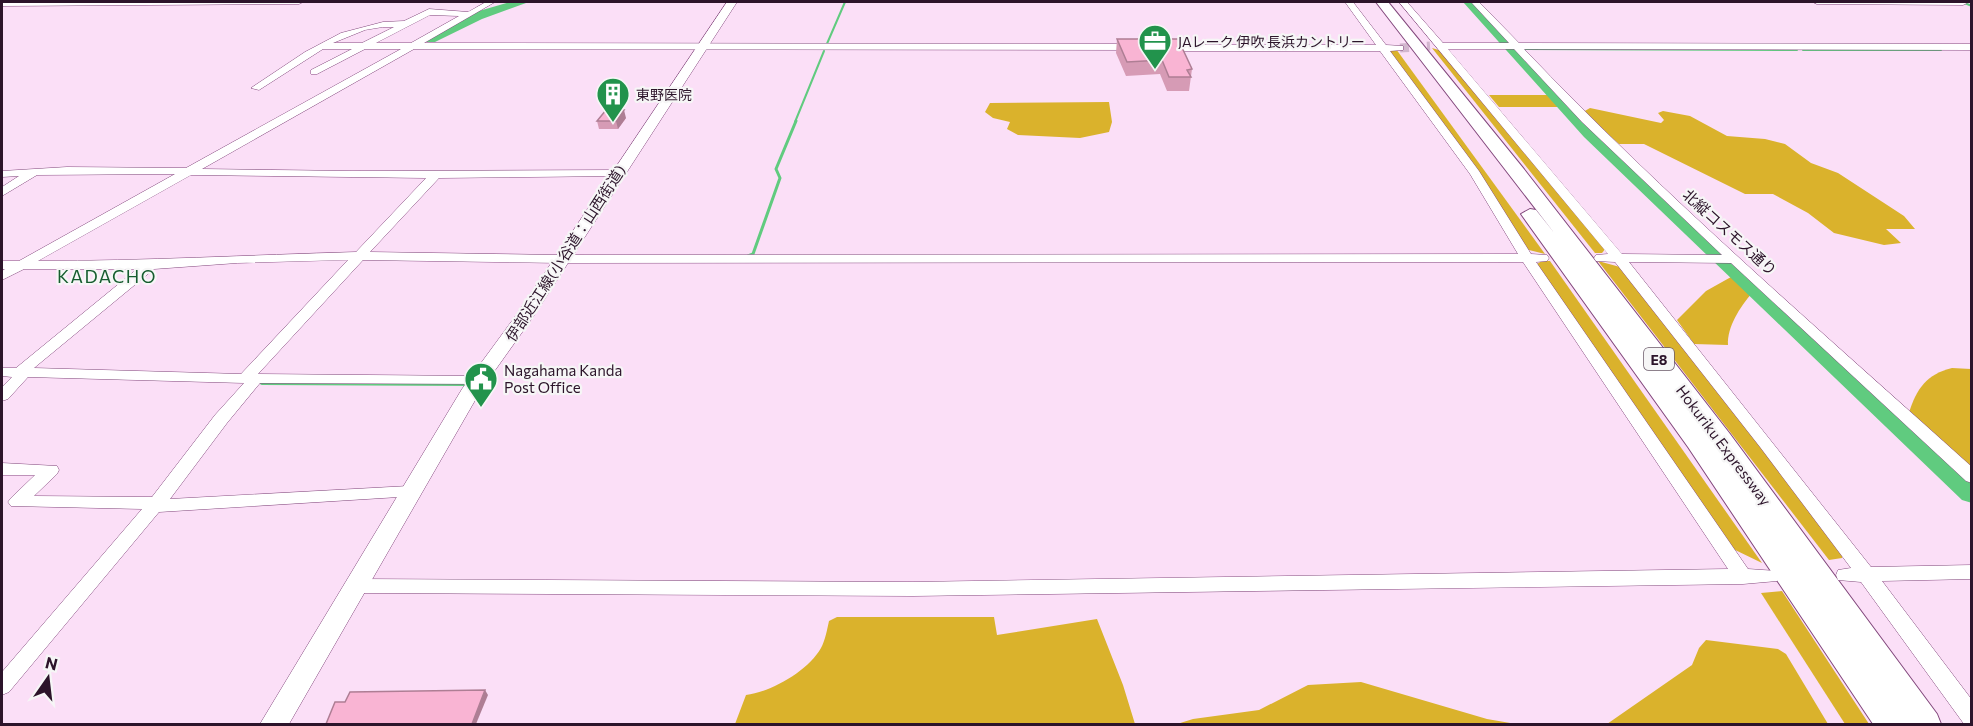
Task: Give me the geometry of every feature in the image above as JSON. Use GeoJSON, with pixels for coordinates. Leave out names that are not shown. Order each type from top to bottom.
{"type":"FeatureCollection","features":[{"type":"Feature","properties":{"kind":"highway","name":"Hokuriku Expressway"},"geometry":{"type":"LineString","coordinates":[[1369,2],[1500,172],[1696,441],[1891,724]]}},
{"type":"Feature","properties":{"kind":"highway","name":"Hokuriku Expressway"},"geometry":{"type":"LineString","coordinates":[[1382,2],[1517,172],[1714,431],[1925,724]]}},
{"type":"Feature","properties":{"kind":"main road","name":"伊部近江線(小谷道：山西街道)"},"geometry":{"type":"LineString","coordinates":[[274,724],[357,586],[409,492],[475,385],[562,259],[732,2]]}},
{"type":"Feature","properties":{"kind":"street"},"geometry":{"type":"LineString","coordinates":[[2,4],[299,2]]}},
{"type":"Feature","properties":{"kind":"street"},"geometry":{"type":"LineString","coordinates":[[2,276],[194,171],[359,74],[414,47],[491,2]]}},
{"type":"Feature","properties":{"kind":"street"},"geometry":{"type":"LineString","coordinates":[[1348,2],[1475,173],[1527,258],[1743,577]]}},
{"type":"Feature","properties":{"kind":"street"},"geometry":{"type":"LineString","coordinates":[[1403,2],[1436,46],[1617,258],[1868,574],[1971,718]]}},
{"type":"Feature","properties":{"kind":"street","name":"北縦コスモス通り"},"geometry":{"type":"LineString","coordinates":[[1475,2],[1586,120],[1643,175],[1971,477]]}},
{"type":"Feature","properties":{"kind":"street"},"geometry":{"type":"LineString","coordinates":[[1817,2],[1965,4]]}},
{"type":"Feature","properties":{"kind":"street"},"geometry":{"type":"LineString","coordinates":[[314,72],[433,11],[467,14]]}},
{"type":"Feature","properties":{"kind":"street"},"geometry":{"type":"LineString","coordinates":[[256,88],[349,30],[389,22],[406,24]]}},
{"type":"Feature","properties":{"kind":"street"},"geometry":{"type":"LineString","coordinates":[[323,46],[1400,48]]}},
{"type":"Feature","properties":{"kind":"street"},"geometry":{"type":"LineString","coordinates":[[1436,46],[1520,48],[1971,47]]}},
{"type":"Feature","properties":{"kind":"street"},"geometry":{"type":"LineString","coordinates":[[283,71],[359,74]]}},
{"type":"Feature","properties":{"kind":"street"},"geometry":{"type":"LineString","coordinates":[[2,174],[35,171],[618,173]]}},
{"type":"Feature","properties":{"kind":"street"},"geometry":{"type":"LineString","coordinates":[[2,192],[35,171]]}},
{"type":"Feature","properties":{"kind":"street"},"geometry":{"type":"LineString","coordinates":[[2,686],[156,505],[250,379],[358,257],[436,174]]}},
{"type":"Feature","properties":{"kind":"street"},"geometry":{"type":"LineString","coordinates":[[2,265],[22,267],[150,266],[237,259],[358,257],[562,259],[1542,258]]}},
{"type":"Feature","properties":{"kind":"street"},"geometry":{"type":"LineString","coordinates":[[1601,258],[1725,259]]}},
{"type":"Feature","properties":{"kind":"street"},"geometry":{"type":"LineString","coordinates":[[2,396],[22,372],[150,266]]}},
{"type":"Feature","properties":{"kind":"street"},"geometry":{"type":"LineString","coordinates":[[2,372],[475,385]]}},
{"type":"Feature","properties":{"kind":"street"},"geometry":{"type":"LineString","coordinates":[[2,469],[51,470],[17,502],[156,505],[409,492]]}},
{"type":"Feature","properties":{"kind":"street"},"geometry":{"type":"LineString","coordinates":[[1845,574],[1971,572]]}},
{"type":"Feature","properties":{"kind":"street"},"geometry":{"type":"LineString","coordinates":[[357,586],[913,589],[1770,576]]}},
{"type":"Feature","properties":{"kind":"shaded area"},"geometry":{"type":"Polygon","coordinates":[[[1432,48],[1442,51],[1606,248],[1602,253],[1595,253],[1432,48]]]}},
{"type":"Feature","properties":{"kind":"shaded area"},"geometry":{"type":"Polygon","coordinates":[[[1396,49],[1545,254],[1525,249],[1389,50],[1396,49]]]}},
{"type":"Feature","properties":{"kind":"shaded area"},"geometry":{"type":"Polygon","coordinates":[[[1489,95],[1551,95],[1563,107],[1499,107],[1489,95]]]}},
{"type":"Feature","properties":{"kind":"shaded area"},"geometry":{"type":"Polygon","coordinates":[[[1109,102],[1112,122],[1109,132],[1080,138],[1018,135],[1007,129],[1010,122],[993,118],[985,112],[990,103],[1109,102]]]}},
{"type":"Feature","properties":{"kind":"shaded area"},"geometry":{"type":"Polygon","coordinates":[[[1590,108],[1661,123],[1664,120],[1658,113],[1663,111],[1690,116],[1727,136],[1765,139],[1785,144],[1811,163],[1838,173],[1904,216],[1915,229],[1886,229],[1901,243],[1884,245],[1834,233],[1808,213],[1773,194],[1745,194],[1644,144],[1619,144],[1583,112],[1590,108]]]}},
{"type":"Feature","properties":{"kind":"shaded area"},"geometry":{"type":"Polygon","coordinates":[[[1550,261],[1762,563],[1729,547],[1537,264],[1550,261]]]}},
{"type":"Feature","properties":{"kind":"shaded area"},"geometry":{"type":"Polygon","coordinates":[[[1598,261],[1620,267],[1842,546],[1842,558],[1829,560],[1598,261]]]}},
{"type":"Feature","properties":{"kind":"shaded area"},"geometry":{"type":"Polygon","coordinates":[[[1731,277],[1752,293],[1735,318],[1728,345],[1694,344],[1677,320],[1706,291],[1731,277]]]}},
{"type":"Feature","properties":{"kind":"shaded area"},"geometry":{"type":"Polygon","coordinates":[[[1952,368],[1971,369],[1971,467],[1909,413],[1915,397],[1924,384],[1936,374],[1952,368]]]}},
{"type":"Feature","properties":{"kind":"shaded area"},"geometry":{"type":"Polygon","coordinates":[[[1782,591],[1869,724],[1845,724],[1761,593],[1782,591]]]}},
{"type":"Feature","properties":{"kind":"shaded area"},"geometry":{"type":"Polygon","coordinates":[[[837,617],[994,617],[997,635],[1097,619],[1123,685],[1135,724],[735,724],[746,695],[777,685],[807,665],[822,645],[829,621],[837,617]]]}},
{"type":"Feature","properties":{"kind":"shaded area"},"geometry":{"type":"Polygon","coordinates":[[[1706,640],[1778,649],[1786,654],[1828,724],[1607,724],[1692,665],[1699,648],[1706,640]]]}},
{"type":"Feature","properties":{"kind":"shaded area"},"geometry":{"type":"Polygon","coordinates":[[[1361,682],[1487,719],[1516,724],[1177,724],[1193,719],[1259,710],[1308,685],[1361,682]]]}},
{"type":"Feature","properties":{"kind":"building"},"geometry":{"type":"Polygon","coordinates":[[[1117,39],[1178,39],[1192,69],[1187,70],[1191,77],[1169,77],[1162,60],[1127,62],[1117,39]]]}},
{"type":"Feature","properties":{"kind":"building"},"geometry":{"type":"Polygon","coordinates":[[[606,110],[624,110],[616,121],[597,121],[606,110]]]}},
{"type":"Feature","properties":{"kind":"building"},"geometry":{"type":"Polygon","coordinates":[[[485,690],[472,724],[326,724],[335,702],[345,702],[350,692],[485,690]]]}},
{"type":"Feature","properties":{"kind":"waterway"},"geometry":{"type":"LineString","coordinates":[[58,2],[105,2]]}},
{"type":"Feature","properties":{"kind":"waterway"},"geometry":{"type":"LineString","coordinates":[[826,46],[845,2]]}},
{"type":"Feature","properties":{"kind":"waterway"},"geometry":{"type":"LineString","coordinates":[[1469,2],[1509,45]]}},
{"type":"Feature","properties":{"kind":"waterway"},"geometry":{"type":"LineString","coordinates":[[1962,2],[1972,6]]}},
{"type":"Feature","properties":{"kind":"waterway"},"geometry":{"type":"LineString","coordinates":[[430,39],[477,16],[519,3]]}},
{"type":"Feature","properties":{"kind":"waterway"},"geometry":{"type":"LineString","coordinates":[[1512,48],[1590,133],[1972,493]]}},
{"type":"Feature","properties":{"kind":"waterway"},"geometry":{"type":"LineString","coordinates":[[1514,49],[1797,50]]}},
{"type":"Feature","properties":{"kind":"waterway"},"geometry":{"type":"LineString","coordinates":[[1803,50],[1941,50]]}},
{"type":"Feature","properties":{"kind":"waterway"},"geometry":{"type":"LineString","coordinates":[[795,122],[824,51]]}},
{"type":"Feature","properties":{"kind":"waterway"},"geometry":{"type":"LineString","coordinates":[[748,256],[753,254],[780,178],[776,169],[796,121]]}},
{"type":"Feature","properties":{"kind":"waterway"},"geometry":{"type":"LineString","coordinates":[[262,383],[470,384]]}},
{"type":"Feature","properties":{"kind":"tunnel"},"geometry":{"type":"LineString","coordinates":[[1400,48],[1430,46]]}},
{"type":"Feature","properties":{"kind":"place","name":"JAレーク 伊吹 長浜カントリー"},"geometry":{"type":"Point","coordinates":[1155,70]}},
{"type":"Feature","properties":{"kind":"place","name":"東野医院"},"geometry":{"type":"Point","coordinates":[613,123]}},
{"type":"Feature","properties":{"kind":"place","name":"Nagahama Kanda Post Office"},"geometry":{"type":"Point","coordinates":[481,408]}},
{"type":"Feature","properties":{"kind":"district","name":"KADACHO"},"geometry":{"type":"Point","coordinates":[107,276]}}]}
